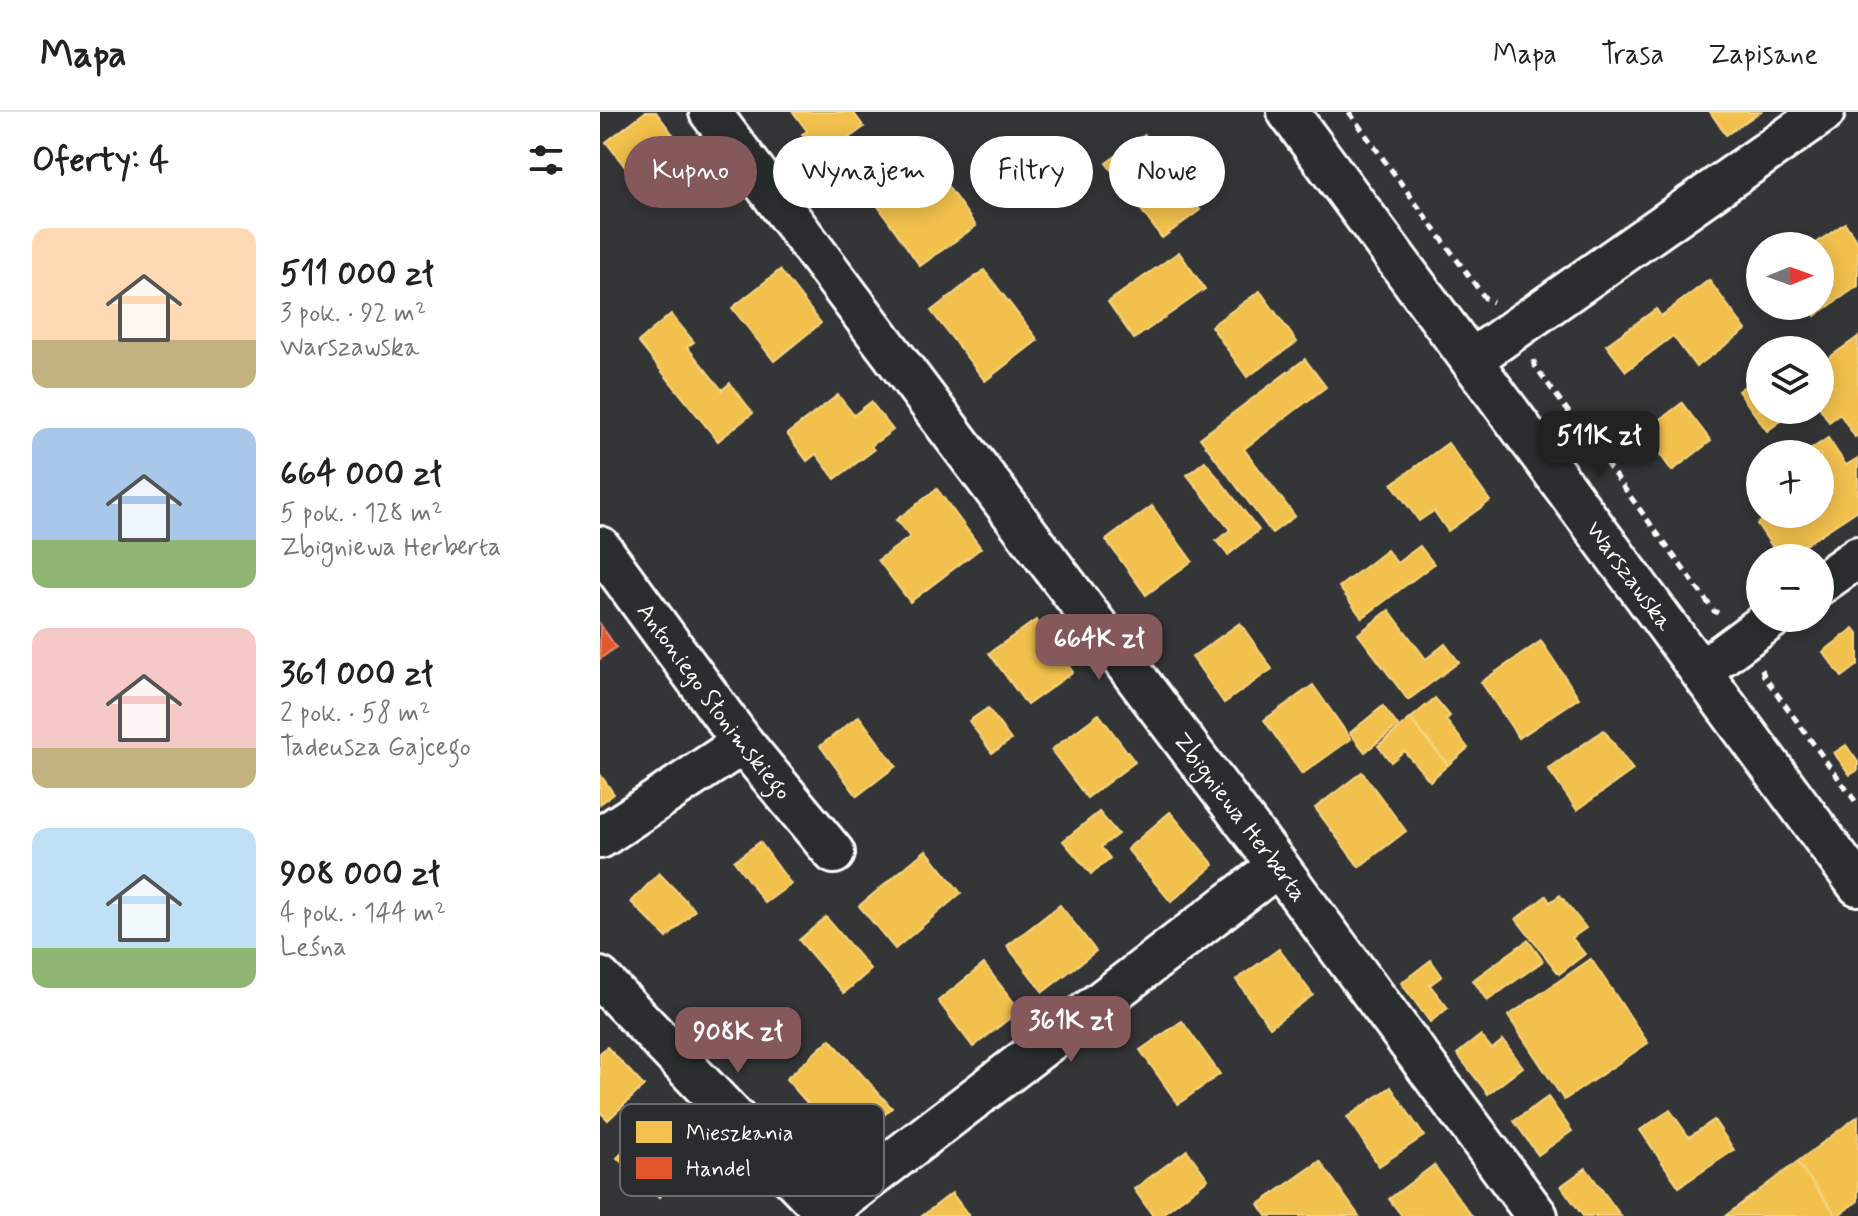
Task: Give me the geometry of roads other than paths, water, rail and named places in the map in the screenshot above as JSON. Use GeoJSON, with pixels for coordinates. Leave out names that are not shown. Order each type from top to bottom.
{"type":"FeatureCollection","features":[{"type":"Feature","properties":{"kind":"street","name":"Zbigniewa Herberta"},"geometry":{"type":"LineString","coordinates":[[710,112],[1278,866],[1537,1216]]}},
{"type":"Feature","properties":{"kind":"street","name":"Warszawska"},"geometry":{"type":"LineString","coordinates":[[1288,112],[1858,885]]}},
{"type":"Feature","properties":{"kind":"street"},"geometry":{"type":"LineString","coordinates":[[1471,360],[1824,112]]}},
{"type":"Feature","properties":{"kind":"street","name":"Antoniego Słonimskiego"},"geometry":{"type":"LineString","coordinates":[[600,547],[743,743],[834,853]]}},
{"type":"Feature","properties":{"kind":"street"},"geometry":{"type":"LineString","coordinates":[[1834,574],[1858,557]]}},
{"type":"Feature","properties":{"kind":"street"},"geometry":{"type":"LineString","coordinates":[[1701,671],[1753,632]]}},
{"type":"Feature","properties":{"kind":"street"},"geometry":{"type":"LineString","coordinates":[[600,838],[743,743]]}},
{"type":"Feature","properties":{"kind":"street"},"geometry":{"type":"LineString","coordinates":[[884,1171],[1278,866]]}},
{"type":"Feature","properties":{"kind":"street"},"geometry":{"type":"LineString","coordinates":[[600,978],[722,1104]]}},
{"type":"Feature","properties":{"kind":"street"},"geometry":{"type":"LineString","coordinates":[[811,1196],[828,1214],[851,1196]]}}]}
